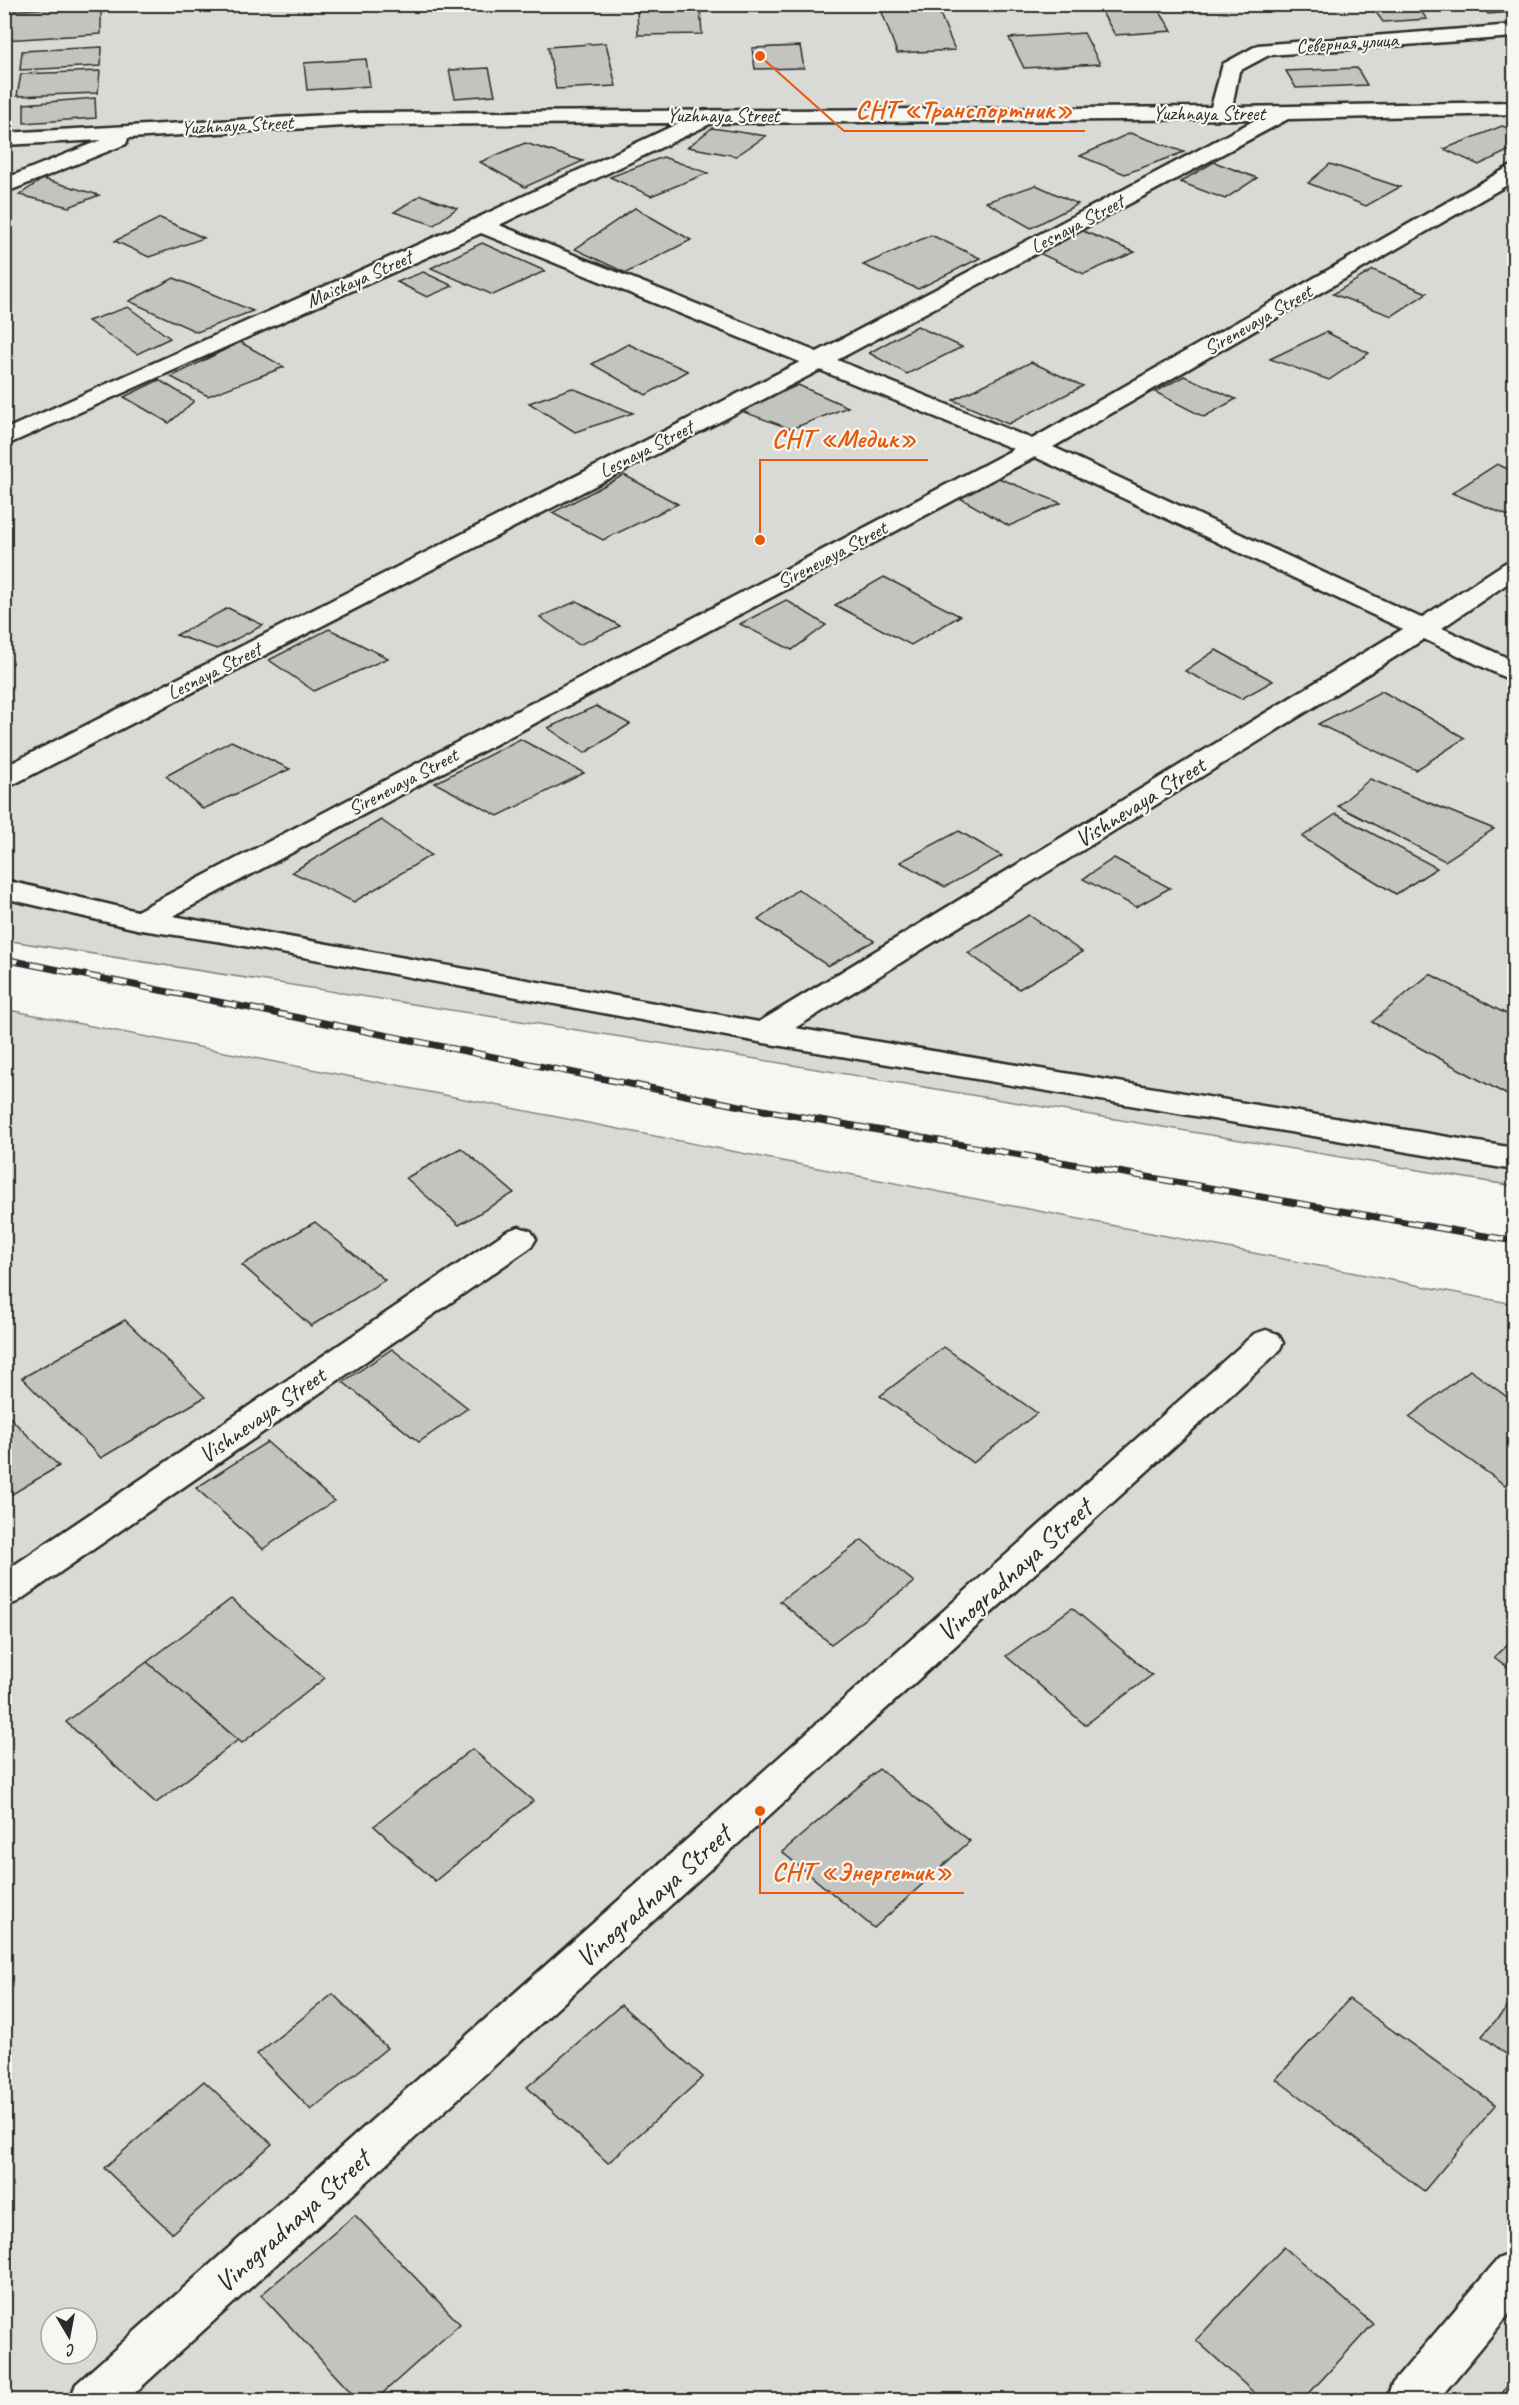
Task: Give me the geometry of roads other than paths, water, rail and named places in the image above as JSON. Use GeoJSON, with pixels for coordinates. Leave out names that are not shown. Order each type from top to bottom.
{"type":"FeatureCollection","features":[{"type":"Feature","properties":{"kind":"street","name":"Северная улица"},"geometry":{"type":"LineString","coordinates":[[1220,113],[1230,68],[1264,49],[1515,31]]}},
{"type":"Feature","properties":{"kind":"street","name":"Yuzhnaya Street"},"geometry":{"type":"LineString","coordinates":[[4,139],[362,119],[712,115],[1284,114],[1515,108]]}},
{"type":"Feature","properties":{"kind":"street","name":"Lesnaya Street"},"geometry":{"type":"LineString","coordinates":[[4,778],[817,362],[1284,114]]}},
{"type":"Feature","properties":{"kind":"street","name":"Maiskaya Street"},"geometry":{"type":"LineString","coordinates":[[4,439],[481,225],[712,115]]}},
{"type":"Feature","properties":{"kind":"street"},"geometry":{"type":"LineString","coordinates":[[4,187],[144,130]]}},
{"type":"Feature","properties":{"kind":"street","name":"Sirenevaya Street"},"geometry":{"type":"LineString","coordinates":[[141,921],[1034,448],[1515,172]]}},
{"type":"Feature","properties":{"kind":"street"},"geometry":{"type":"LineString","coordinates":[[481,225],[1034,448],[1515,671]]}},
{"type":"Feature","properties":{"kind":"street","name":"Vishnevaya Street"},"geometry":{"type":"LineString","coordinates":[[764,1034],[1422,629],[1515,568]]}},
{"type":"Feature","properties":{"kind":"street"},"geometry":{"type":"LineString","coordinates":[[4,889],[141,921],[223,933],[764,1034],[1515,1159]]}},
{"type":"Feature","properties":{"kind":"street","name":"Vishnevaya Street"},"geometry":{"type":"LineString","coordinates":[[4,1592],[519,1239]]}},
{"type":"Feature","properties":{"kind":"street","name":"Vinogradnaya Street"},"geometry":{"type":"LineString","coordinates":[[93,2400],[1266,1343]]}},
{"type":"Feature","properties":{"kind":"street"},"geometry":{"type":"LineString","coordinates":[[1409,2400],[1515,2274]]}},
{"type":"Feature","properties":{"kind":"railway"},"geometry":{"type":"LineString","coordinates":[[4,959],[740,1106],[1514,1241]]}},
{"type":"Feature","properties":{"kind":"place","name":"СНТ «Транспортник»"},"geometry":{"type":"Point","coordinates":[760,56]}},
{"type":"Feature","properties":{"kind":"place","name":"СНТ «Медик»"},"geometry":{"type":"Point","coordinates":[760,540]}},
{"type":"Feature","properties":{"kind":"place","name":"СНТ «Энергетик»"},"geometry":{"type":"Point","coordinates":[760,1811]}}]}
